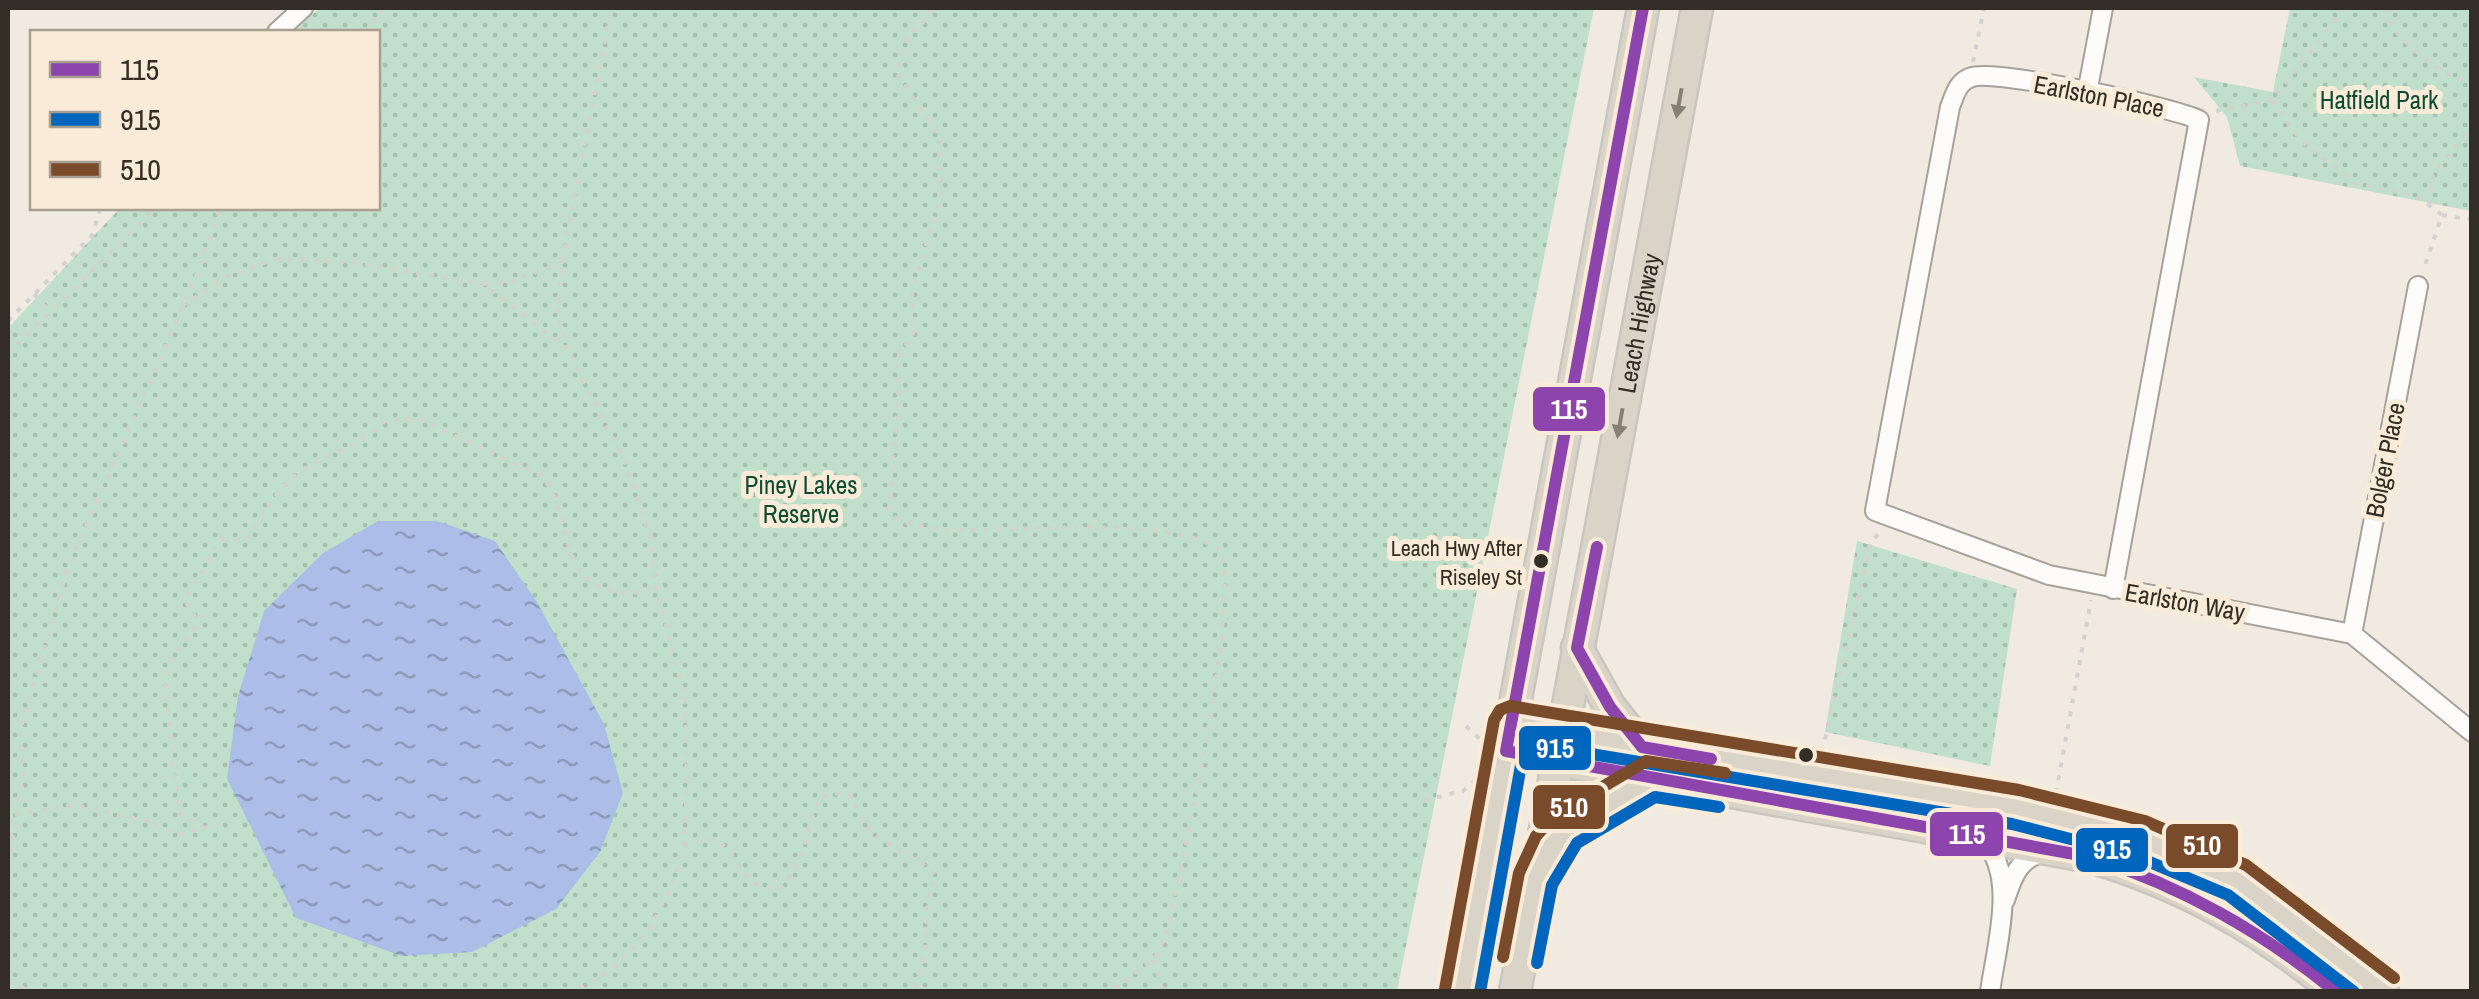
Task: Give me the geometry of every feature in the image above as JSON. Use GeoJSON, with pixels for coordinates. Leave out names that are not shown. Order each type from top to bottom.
{"type":"FeatureCollection","features":[{"type":"Feature","properties":{"kind":"highway","name":"Leach Highway"},"geometry":{"type":"LineString","coordinates":[[1462,992],[1501,742],[1644,8]]}},
{"type":"Feature","properties":{"kind":"highway","name":"Leach Highway"},"geometry":{"type":"LineString","coordinates":[[1514,992],[1697,8]]}},
{"type":"Feature","properties":{"kind":"highway"},"geometry":{"type":"LineString","coordinates":[[1578,648],[1610,708],[1642,747]]}},
{"type":"Feature","properties":{"kind":"highway"},"geometry":{"type":"LineString","coordinates":[[1501,742],[1642,747],[2016,807],[2139,838],[2236,880],[2286,913],[2383,992]]}},
{"type":"Feature","properties":{"kind":"highway"},"geometry":{"type":"LineString","coordinates":[[1560,747],[1650,778],[2053,849],[2158,877],[2231,914],[2337,992]]}},
{"type":"Feature","properties":{"kind":"highway"},"geometry":{"type":"LineString","coordinates":[[1540,858],[1580,817],[1628,798],[1650,778]]}},
{"type":"Feature","properties":{"kind":"street"},"geometry":{"type":"LineString","coordinates":[[280,30],[304,8]]}},
{"type":"Feature","properties":{"kind":"street"},"geometry":{"type":"LineString","coordinates":[[2087,93],[2103,8]]}},
{"type":"Feature","properties":{"kind":"street","name":"Earlston Place"},"geometry":{"type":"LineString","coordinates":[[1970,77],[1994,76],[2087,93],[2199,120],[2113,589]]}},
{"type":"Feature","properties":{"kind":"street","name":"Earlston Way"},"geometry":{"type":"LineString","coordinates":[[1970,77],[1960,84],[1950,107],[1875,511],[1892,521],[2093,586],[2352,634],[2472,732]]}},
{"type":"Feature","properties":{"kind":"street","name":"Bolger Place"},"geometry":{"type":"LineString","coordinates":[[2352,634],[2418,286]]}},
{"type":"Feature","properties":{"kind":"street"},"geometry":{"type":"LineString","coordinates":[[1979,836],[1995,851],[2002,886],[1990,992]]}},
{"type":"Feature","properties":{"kind":"street"},"geometry":{"type":"LineString","coordinates":[[2000,915],[2014,872],[2030,856],[2053,849]]}},
{"type":"Feature","properties":{"kind":"path"},"geometry":{"type":"LineString","coordinates":[[365,30],[385,8]]}},
{"type":"Feature","properties":{"kind":"path"},"geometry":{"type":"LineString","coordinates":[[568,991],[598,978],[630,953],[653,922],[683,846],[685,698],[650,538],[626,465],[568,350],[558,316],[562,262],[611,8]]}},
{"type":"Feature","properties":{"kind":"path"},"geometry":{"type":"LineString","coordinates":[[930,8],[927,19],[908,34],[896,72],[938,137],[942,191],[910,300],[915,316],[914,334],[896,360],[899,382],[888,513],[911,523],[964,528],[1126,527],[1208,544],[1221,553],[1228,570],[1221,658],[1173,908],[1153,960],[1108,992]]}},
{"type":"Feature","properties":{"kind":"path"},"geometry":{"type":"LineString","coordinates":[[1970,77],[1984,8]]}},
{"type":"Feature","properties":{"kind":"path"},"geometry":{"type":"LineString","coordinates":[[2191,116],[2272,100],[2345,8]]}},
{"type":"Feature","properties":{"kind":"path"},"geometry":{"type":"LineString","coordinates":[[2385,8],[2386,18],[2406,40],[2453,80],[2472,83]]}},
{"type":"Feature","properties":{"kind":"path"},"geometry":{"type":"LineString","coordinates":[[2272,100],[2302,141],[2355,184],[2417,196],[2442,215],[2472,220]]}},
{"type":"Feature","properties":{"kind":"path"},"geometry":{"type":"LineString","coordinates":[[2429,205],[2433,175],[2472,124]]}},
{"type":"Feature","properties":{"kind":"path"},"geometry":{"type":"LineString","coordinates":[[8,321],[93,234],[99,210]]}},
{"type":"Feature","properties":{"kind":"path"},"geometry":{"type":"LineString","coordinates":[[8,354],[153,210]]}},
{"type":"Feature","properties":{"kind":"path"},"geometry":{"type":"LineString","coordinates":[[8,866],[23,776],[20,731],[68,567],[182,306],[219,210]]}},
{"type":"Feature","properties":{"kind":"path"},"geometry":{"type":"LineString","coordinates":[[2418,286],[2442,215]]}},
{"type":"Feature","properties":{"kind":"path"},"geometry":{"type":"LineString","coordinates":[[182,306],[228,276],[275,259],[349,262],[484,284],[510,282],[562,262]]}},
{"type":"Feature","properties":{"kind":"path"},"geometry":{"type":"LineString","coordinates":[[484,284],[568,350]]}},
{"type":"Feature","properties":{"kind":"path"},"geometry":{"type":"LineString","coordinates":[[34,294],[50,312]]}},
{"type":"Feature","properties":{"kind":"path"},"geometry":{"type":"LineString","coordinates":[[204,828],[179,813],[165,684],[172,659],[194,629],[196,618],[185,601],[220,539],[246,538],[274,497],[301,470],[372,434],[384,422],[417,418],[540,475],[553,487],[562,534],[572,556],[599,588],[636,594],[657,584]]}},
{"type":"Feature","properties":{"kind":"path"},"geometry":{"type":"LineString","coordinates":[[1821,756],[1872,542],[1892,521]]}},
{"type":"Feature","properties":{"kind":"path"},"geometry":{"type":"LineString","coordinates":[[2054,802],[2093,586]]}},
{"type":"Feature","properties":{"kind":"path"},"geometry":{"type":"LineString","coordinates":[[1466,726],[1482,740],[1501,742]]}},
{"type":"Feature","properties":{"kind":"path"},"geometry":{"type":"LineString","coordinates":[[1424,800],[1463,791],[1481,772]]}},
{"type":"Feature","properties":{"kind":"path"},"geometry":{"type":"LineString","coordinates":[[683,846],[707,836],[719,840],[753,880],[768,889],[781,888],[798,865],[818,800],[830,793],[849,794],[872,834],[932,870],[936,877],[928,897],[926,943],[914,992]]}},
{"type":"Feature","properties":{"kind":"path"},"geometry":{"type":"LineString","coordinates":[[16,815],[73,805],[149,821],[176,835],[218,824]]}},
{"type":"Feature","properties":{"kind":"path"},"geometry":{"type":"LineString","coordinates":[[1153,960],[1163,992]]}},
{"type":"Feature","properties":{"kind":"path"},"geometry":{"type":"LineString","coordinates":[[8,980],[31,992]]}},
{"type":"Feature","properties":{"kind":"green space","name":"Piney Lakes Reserve"},"geometry":{"type":"Polygon","coordinates":[[[319,8],[1594,8],[1397,991],[8,991],[8,328],[118,210],[380,210],[380,30],[296,30],[319,8]]]}},
{"type":"Feature","properties":{"kind":"green space","name":"Hatfield Park"},"geometry":{"type":"Polygon","coordinates":[[[2290,8],[2471,8],[2471,211],[2240,166],[2227,117],[2194,77],[2273,92],[2290,8]]]}},
{"type":"Feature","properties":{"kind":"green space"},"geometry":{"type":"Polygon","coordinates":[[[1857,541],[2017,589],[1990,766],[1825,732],[1857,541]]]}},
{"type":"Feature","properties":{"kind":"water"},"geometry":{"type":"Polygon","coordinates":[[[378,521],[437,521],[495,541],[537,602],[604,724],[623,793],[600,852],[556,909],[472,952],[402,956],[296,918],[227,779],[238,696],[264,611],[323,553],[378,521]]]}},
{"type":"Feature","properties":{"kind":"transit line","name":"115"},"geometry":{"type":"LineString","coordinates":[[1643,8],[1506,751],[2091,857],[2158,882],[2220,913],[2279,949],[2336,992]]}},
{"type":"Feature","properties":{"kind":"transit line","name":"115"},"geometry":{"type":"LineString","coordinates":[[1597,547],[1577,648],[1610,707],[1642,747],[1711,759]]}},
{"type":"Feature","properties":{"kind":"transit line","name":"510"},"geometry":{"type":"LineString","coordinates":[[1445,989],[1494,720],[1500,710],[1510,706],[2019,790],[2145,821],[2246,865],[2394,978]]}},
{"type":"Feature","properties":{"kind":"transit line","name":"915"},"geometry":{"type":"LineString","coordinates":[[1480,992],[1525,743],[2012,824],[2133,855],[2228,895],[2354,992]]}},
{"type":"Feature","properties":{"kind":"transit line","name":"510"},"geometry":{"type":"LineString","coordinates":[[1503,957],[1519,873],[1536,836],[1554,816],[1646,761],[1725,773]]}},
{"type":"Feature","properties":{"kind":"transit line","name":"915"},"geometry":{"type":"LineString","coordinates":[[1537,963],[1552,885],[1577,843],[1655,797],[1719,807]]}},
{"type":"Feature","properties":{"kind":"place","name":"Leach Hwy After Riseley St"},"geometry":{"type":"Point","coordinates":[1541,561]}}]}
